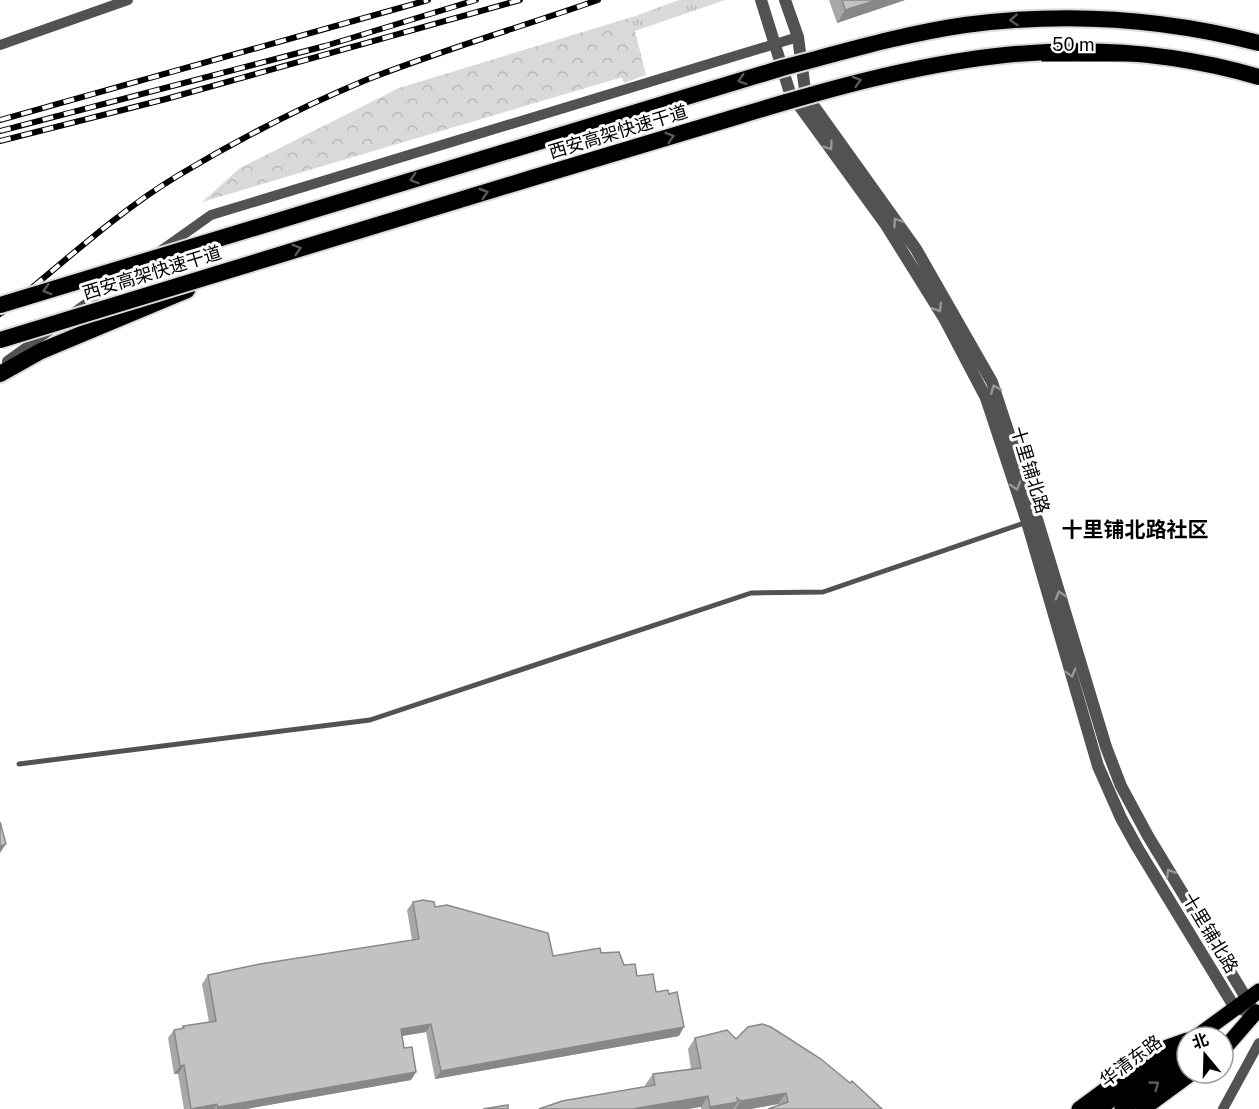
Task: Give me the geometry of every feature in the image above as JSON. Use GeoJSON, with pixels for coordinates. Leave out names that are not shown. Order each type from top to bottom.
{"type":"FeatureCollection","features":[{"type":"Feature","properties":{"kind":"highway","name":"西安高架快速干道"},"geometry":{"type":"LineString","coordinates":[[0,305],[771,72],[901,37],[989,22],[1082,18],[1171,25],[1259,43]]}},
{"type":"Feature","properties":{"kind":"highway","name":"西安高架快速干道"},"geometry":{"type":"LineString","coordinates":[[0,340],[851,83],[932,64],[990,56],[1102,52],[1167,57],[1259,77]]}},
{"type":"Feature","properties":{"kind":"highway"},"geometry":{"type":"LineString","coordinates":[[4,368],[102,323],[266,259]]}},
{"type":"Feature","properties":{"kind":"main road"},"geometry":{"type":"LineString","coordinates":[[1235,1032],[1252,1006],[1259,981]]}},
{"type":"Feature","properties":{"kind":"main road"},"geometry":{"type":"LineString","coordinates":[[1218,1025],[1252,1006]]}},
{"type":"Feature","properties":{"kind":"main road"},"geometry":{"type":"LineString","coordinates":[[1233,1025],[1252,1006]]}},
{"type":"Feature","properties":{"kind":"main road"},"geometry":{"type":"LineString","coordinates":[[1079,1109],[1159,1050],[1175,1045]]}},
{"type":"Feature","properties":{"kind":"main road","name":"华清东路"},"geometry":{"type":"LineString","coordinates":[[1099,1109],[1175,1051]]}},
{"type":"Feature","properties":{"kind":"main road","name":"华清东路"},"geometry":{"type":"LineString","coordinates":[[1122,1109],[1175,1071]]}},
{"type":"Feature","properties":{"kind":"main road"},"geometry":{"type":"LineString","coordinates":[[1143,1109],[1176,1085]]}},
{"type":"Feature","properties":{"kind":"street"},"geometry":{"type":"LineString","coordinates":[[0,45],[128,0]]}},
{"type":"Feature","properties":{"kind":"street","name":"十里铺北路"},"geometry":{"type":"LineString","coordinates":[[761,0],[790,93],[886,225],[944,318],[975,374],[996,420],[1032,520],[1106,747],[1121,786],[1148,837],[1252,1006]]}},
{"type":"Feature","properties":{"kind":"street","name":"十里铺北路"},"geometry":{"type":"LineString","coordinates":[[786,0],[798,37],[802,76],[813,105],[916,249],[949,303],[992,382],[1032,520]]}},
{"type":"Feature","properties":{"kind":"street"},"geometry":{"type":"LineString","coordinates":[[4,368],[211,215],[798,37]]}},
{"type":"Feature","properties":{"kind":"street"},"geometry":{"type":"LineString","coordinates":[[1223,1109],[1259,1043]]}},
{"type":"Feature","properties":{"kind":"lane"},"geometry":{"type":"LineString","coordinates":[[19,764],[370,720],[751,593],[823,592],[1032,520]]}},
{"type":"Feature","properties":{"kind":"green space"},"geometry":{"type":"Polygon","coordinates":[[[679,0],[725,0],[635,31],[646,75],[624,83],[603,28],[679,0]]]}},
{"type":"Feature","properties":{"kind":"green space"},"geometry":{"type":"Polygon","coordinates":[[[632,17],[643,71],[202,202],[240,168],[399,88],[632,17]]]}},
{"type":"Feature","properties":{"kind":"building"},"geometry":{"type":"Polygon","coordinates":[[[842,0],[877,0],[845,10],[842,0]]]}},
{"type":"Feature","properties":{"kind":"building"},"geometry":{"type":"Polygon","coordinates":[[[0,822],[6,844],[0,846],[0,822]]]}},
{"type":"Feature","properties":{"kind":"building"},"geometry":{"type":"Polygon","coordinates":[[[423,900],[434,902],[435,907],[447,905],[548,933],[553,956],[600,948],[601,953],[619,952],[624,965],[635,964],[637,976],[653,974],[656,992],[668,990],[669,994],[677,992],[684,1027],[441,1071],[431,1024],[401,1029],[404,1048],[412,1047],[416,1072],[218,1107],[217,1104],[191,1109],[184,1065],[180,1066],[174,1030],[184,1028],[183,1026],[216,1021],[208,975],[260,964],[419,939],[413,902],[423,900]]]}},
{"type":"Feature","properties":{"kind":"building"},"geometry":{"type":"Polygon","coordinates":[[[762,1024],[771,1027],[821,1059],[850,1083],[852,1081],[882,1109],[768,1109],[788,1102],[786,1093],[741,1101],[737,1098],[738,1102],[710,1107],[708,1096],[632,1109],[539,1109],[562,1101],[655,1085],[653,1074],[701,1068],[695,1038],[727,1030],[736,1039],[748,1027],[762,1024]]]}},
{"type":"Feature","properties":{"kind":"building"},"geometry":{"type":"Polygon","coordinates":[[[508,1105],[508,1109],[483,1109],[508,1105]]]}},
{"type":"Feature","properties":{"kind":"railway"},"geometry":{"type":"LineString","coordinates":[[0,120],[428,0]]}},
{"type":"Feature","properties":{"kind":"railway"},"geometry":{"type":"LineString","coordinates":[[0,131],[325,46],[476,0]]}},
{"type":"Feature","properties":{"kind":"railway"},"geometry":{"type":"LineString","coordinates":[[0,141],[166,99],[520,0]]}},
{"type":"Feature","properties":{"kind":"railway"},"geometry":{"type":"LineString","coordinates":[[0,314],[87,242],[155,190],[247,136],[366,80],[598,0]]}},
{"type":"Feature","properties":{"kind":"district","name":"十里铺北路社区"},"geometry":{"type":"Point","coordinates":[1135,530]}}]}
